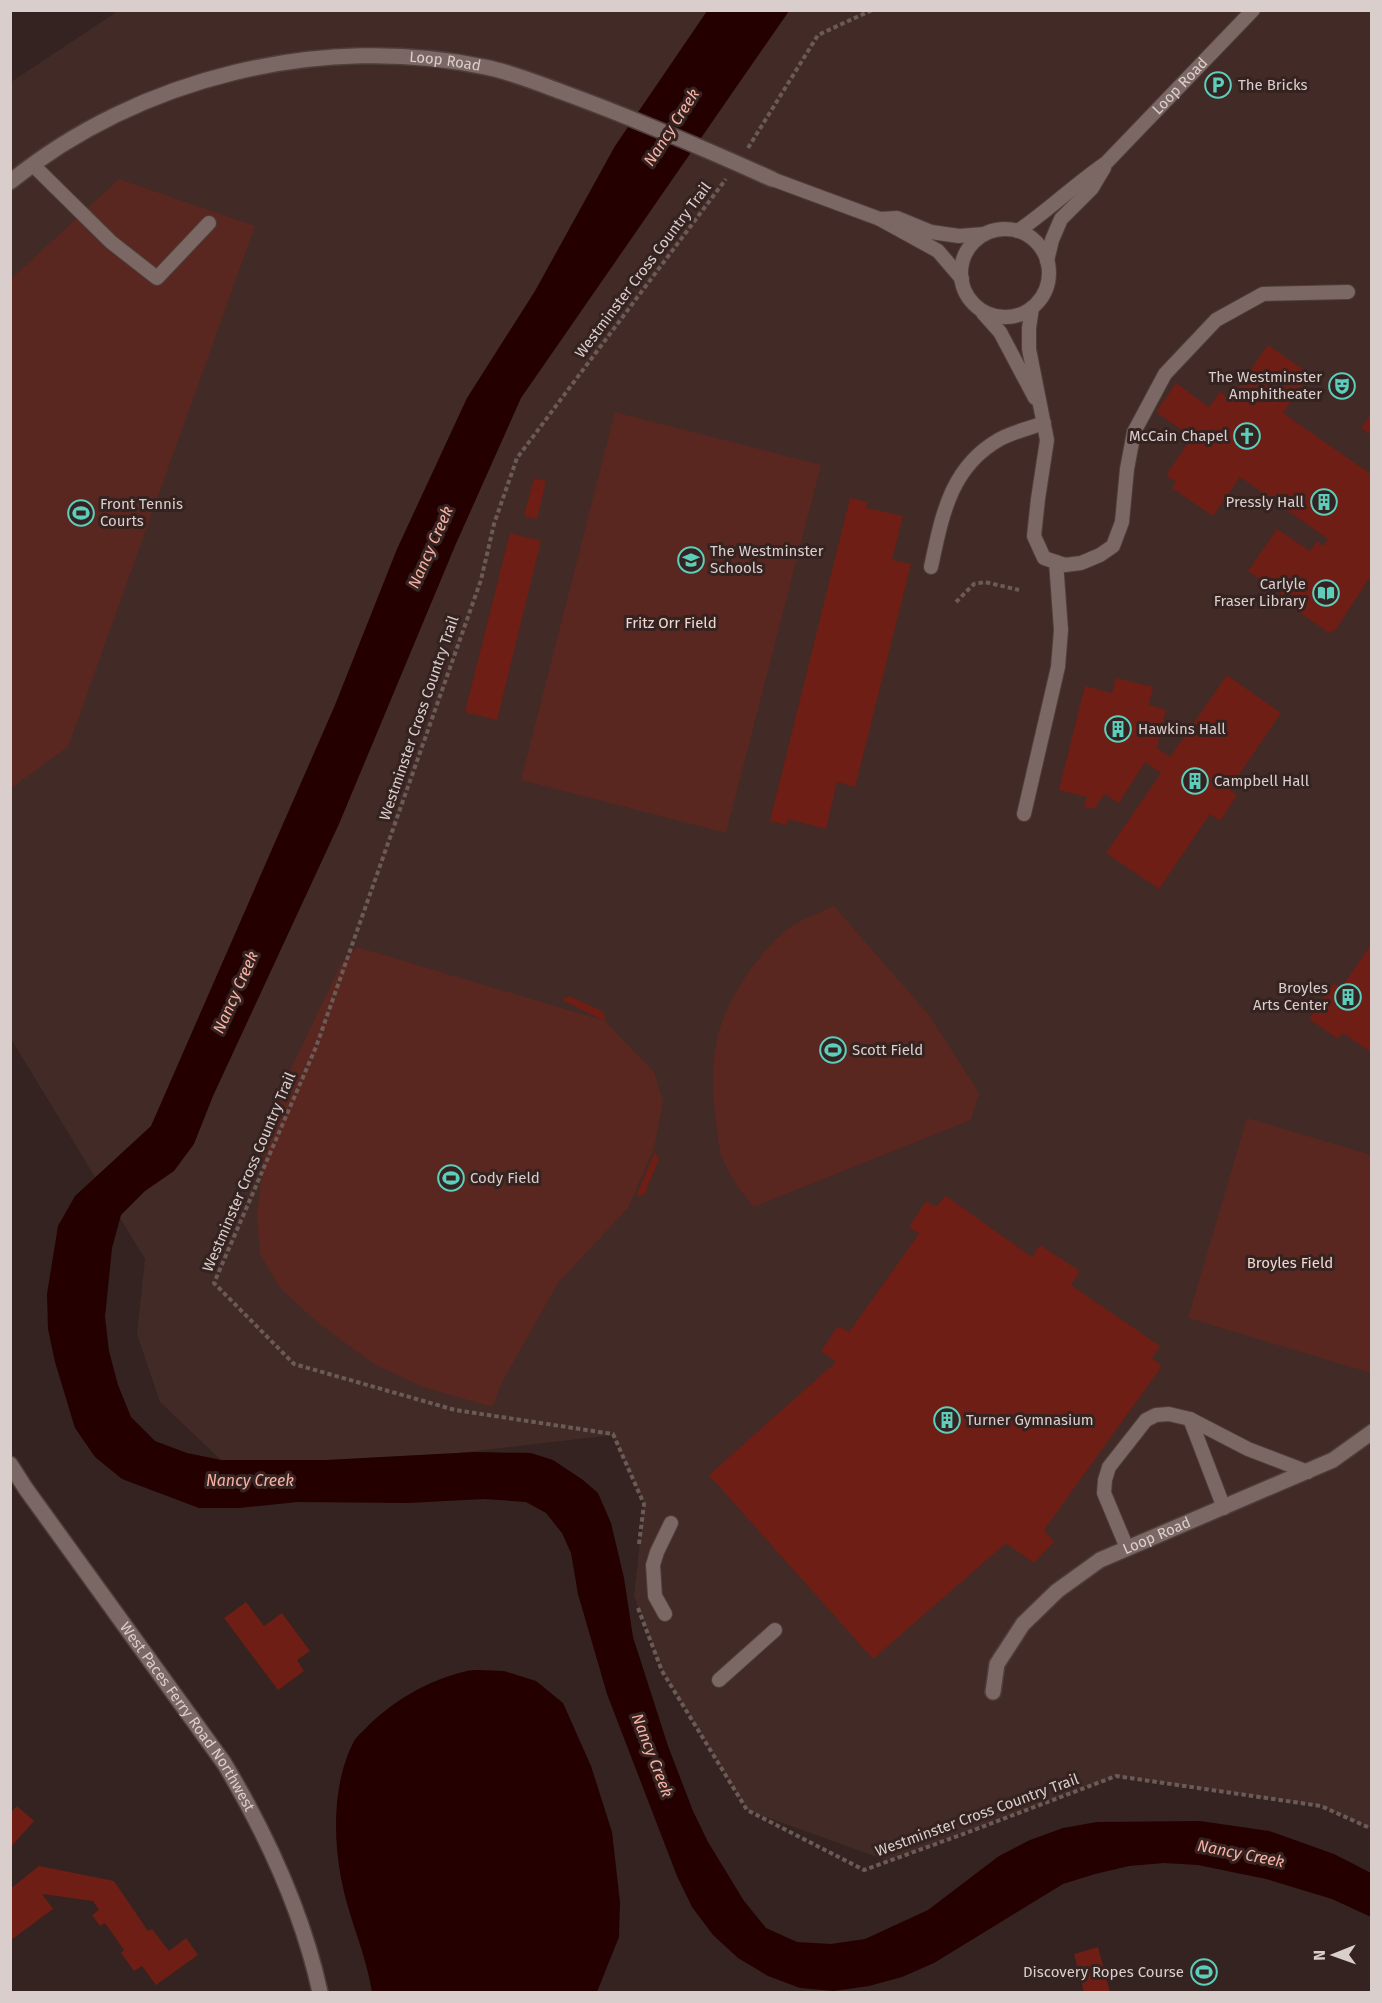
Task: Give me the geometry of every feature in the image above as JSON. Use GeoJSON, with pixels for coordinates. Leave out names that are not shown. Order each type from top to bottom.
{"type":"FeatureCollection","features":[{"type":"Feature","properties":{"kind":"street","name":"Loop Road"},"geometry":{"type":"LineString","coordinates":[[10,182],[75,138],[124,110],[179,88],[232,73],[324,58],[376,55],[431,57],[487,67],[595,104],[772,179]]}},
{"type":"Feature","properties":{"kind":"street","name":"Loop Road"},"geometry":{"type":"LineString","coordinates":[[993,1692],[997,1664],[1023,1624],[1057,1591],[1100,1560],[1334,1460],[1371,1432]]}},
{"type":"Feature","properties":{"kind":"street","name":"West Paces Ferry Road Northwest"},"geometry":{"type":"LineString","coordinates":[[10,1464],[224,1762],[253,1810],[298,1912],[320,1992]]}},
{"type":"Feature","properties":{"kind":"lane","name":"Loop Road"},"geometry":{"type":"LineString","coordinates":[[1018,231],[1045,213],[1077,183],[1106,163],[1253,10]]}},
{"type":"Feature","properties":{"kind":"lane","name":"Loop Road"},"geometry":{"type":"LineString","coordinates":[[1047,261],[1052,240],[1061,219],[1092,188],[1106,163]]}},
{"type":"Feature","properties":{"kind":"lane"},"geometry":{"type":"LineString","coordinates":[[33,165],[111,242],[157,278],[209,223]]}},
{"type":"Feature","properties":{"kind":"lane","name":"Loop Road"},"geometry":{"type":"LineString","coordinates":[[772,179],[880,219],[938,251],[962,279]]}},
{"type":"Feature","properties":{"kind":"lane","name":"Loop Road"},"geometry":{"type":"LineString","coordinates":[[880,219],[897,218],[931,231],[959,237],[986,233]]}},
{"type":"Feature","properties":{"kind":"lane"},"geometry":{"type":"LineString","coordinates":[[979,308],[991,315],[1006,317],[1020,315],[1032,308],[1041,298],[1047,286],[1049,274],[1047,261],[1041,248],[1031,237],[1008,229],[986,233],[975,241],[967,252],[962,265],[962,279],[970,300],[1000,332],[1041,408]]}},
{"type":"Feature","properties":{"kind":"lane"},"geometry":{"type":"LineString","coordinates":[[1032,308],[1029,349],[1047,440],[1034,536],[1044,558],[1065,565],[1081,563],[1100,555],[1113,546],[1122,522],[1127,469],[1134,432],[1165,374],[1216,320],[1263,294],[1348,292]]}},
{"type":"Feature","properties":{"kind":"lane"},"geometry":{"type":"LineString","coordinates":[[931,567],[941,518],[956,483],[973,458],[1001,438],[1044,423]]}},
{"type":"Feature","properties":{"kind":"lane"},"geometry":{"type":"LineString","coordinates":[[1024,814],[1058,667],[1061,630],[1056,562]]}},
{"type":"Feature","properties":{"kind":"lane"},"geometry":{"type":"LineString","coordinates":[[1127,1548],[1104,1493],[1109,1467],[1146,1420],[1156,1415],[1169,1414],[1190,1419],[1248,1449],[1308,1472]]}},
{"type":"Feature","properties":{"kind":"lane"},"geometry":{"type":"LineString","coordinates":[[1190,1419],[1224,1508]]}},
{"type":"Feature","properties":{"kind":"lane"},"geometry":{"type":"LineString","coordinates":[[665,1614],[655,1596],[653,1565],[671,1523]]}},
{"type":"Feature","properties":{"kind":"lane"},"geometry":{"type":"LineString","coordinates":[[719,1680],[775,1630]]}},
{"type":"Feature","properties":{"kind":"path","name":"Westminster Cross Country Trail"},"geometry":{"type":"LineString","coordinates":[[639,1550],[644,1504],[613,1434],[455,1410],[294,1364],[214,1283],[316,1047],[481,580],[494,524],[517,459],[738,164],[818,35],[872,10]]}},
{"type":"Feature","properties":{"kind":"path"},"geometry":{"type":"LineString","coordinates":[[956,602],[974,584],[985,582],[1019,590]]}},
{"type":"Feature","properties":{"kind":"path","name":"Westminster Cross Country Trail"},"geometry":{"type":"LineString","coordinates":[[638,1606],[662,1671],[747,1810],[864,1870],[1116,1776],[1322,1806],[1371,1829]]}},
{"type":"Feature","properties":{"kind":"shaded area","name":"The Westminster Schools"},"geometry":{"type":"Polygon","coordinates":[[[118,11],[1371,11],[1371,1829],[1321,1806],[1116,1776],[888,1861],[747,1810],[662,1671],[634,1596],[644,1504],[613,1435],[458,1453],[327,1460],[221,1460],[160,1402],[137,1334],[145,1259],[11,1039],[11,82],[118,11]]]}},
{"type":"Feature","properties":{"kind":"green space","name":"Front Tennis Courts"},"geometry":{"type":"Polygon","coordinates":[[[119,179],[255,226],[68,747],[11,788],[11,279],[119,179]]]}},
{"type":"Feature","properties":{"kind":"green space","name":"Fritz Orr Field"},"geometry":{"type":"Polygon","coordinates":[[[615,412],[821,465],[726,833],[521,780],[615,412]]]}},
{"type":"Feature","properties":{"kind":"green space","name":"Scott Field"},"geometry":{"type":"Polygon","coordinates":[[[834,906],[929,1015],[979,1093],[971,1120],[754,1207],[732,1177],[720,1148],[713,1090],[717,1039],[727,1009],[735,994],[744,978],[766,950],[789,928],[834,906]]]}},
{"type":"Feature","properties":{"kind":"green space","name":"Cody Field"},"geometry":{"type":"Polygon","coordinates":[[[357,947],[605,1021],[654,1072],[663,1102],[654,1148],[628,1208],[558,1283],[503,1380],[492,1407],[423,1387],[374,1364],[318,1323],[280,1288],[260,1254],[257,1216],[265,1147],[289,1073],[341,964],[357,947]]]}},
{"type":"Feature","properties":{"kind":"green space","name":"Broyles Field"},"geometry":{"type":"Polygon","coordinates":[[[1247,1118],[1371,1155],[1371,1373],[1188,1318],[1247,1118]]]}},
{"type":"Feature","properties":{"kind":"water","name":"Nancy Creek"},"geometry":{"type":"Polygon","coordinates":[[[707,11],[789,11],[521,398],[455,546],[339,824],[213,1096],[194,1144],[174,1171],[145,1191],[121,1215],[112,1248],[105,1317],[109,1351],[118,1385],[131,1417],[155,1441],[187,1453],[221,1460],[327,1460],[475,1452],[531,1453],[553,1460],[583,1480],[598,1493],[611,1523],[624,1578],[633,1637],[668,1746],[693,1811],[708,1842],[744,1901],[766,1928],[797,1942],[831,1944],[865,1939],[928,1910],[999,1856],[1030,1840],[1063,1828],[1097,1822],[1200,1821],[1269,1831],[1334,1854],[1371,1873],[1371,1917],[1332,1899],[1266,1879],[1198,1865],[1164,1863],[1129,1866],[1063,1884],[934,1963],[902,1977],[869,1986],[834,1991],[800,1988],[768,1976],[738,1958],[713,1935],[692,1907],[677,1876],[607,1694],[578,1594],[571,1553],[562,1533],[546,1513],[526,1502],[484,1499],[408,1503],[298,1502],[238,1508],[199,1508],[122,1479],[95,1457],[75,1428],[55,1362],[48,1329],[47,1294],[58,1226],[75,1196],[151,1126],[335,705],[397,549],[467,398],[535,291],[615,146],[707,11]]]}},
{"type":"Feature","properties":{"kind":"water"},"geometry":{"type":"Polygon","coordinates":[[[467,1671],[504,1671],[536,1681],[563,1703],[591,1766],[612,1832],[620,1902],[619,1937],[597,1992],[372,1992],[366,1963],[344,1892],[338,1861],[336,1809],[346,1759],[354,1741],[360,1734],[387,1709],[412,1693],[438,1680],[467,1671]]]}},
{"type":"Feature","properties":{"kind":"building","name":"Pressly Hall"},"geometry":{"type":"Polygon","coordinates":[[[1268,345],[1310,374],[1283,413],[1372,475],[1372,574],[1334,632],[1332,630],[1329,633],[1286,603],[1289,599],[1248,571],[1277,529],[1310,551],[1317,541],[1323,546],[1328,539],[1240,477],[1213,516],[1172,488],[1176,482],[1166,475],[1192,437],[1156,412],[1176,383],[1209,407],[1220,392],[1230,399],[1268,345]]]}},
{"type":"Feature","properties":{"kind":"building"},"geometry":{"type":"Polygon","coordinates":[[[1372,413],[1372,435],[1361,428],[1372,413]]]}},
{"type":"Feature","properties":{"kind":"building"},"geometry":{"type":"Polygon","coordinates":[[[534,478],[546,481],[537,519],[524,516],[534,478]]]}},
{"type":"Feature","properties":{"kind":"building"},"geometry":{"type":"Polygon","coordinates":[[[850,498],[867,502],[866,508],[903,516],[892,560],[911,564],[855,787],[837,782],[826,829],[788,819],[786,825],[770,821],[850,498]]]}},
{"type":"Feature","properties":{"kind":"building"},"geometry":{"type":"Polygon","coordinates":[[[510,533],[541,541],[497,720],[465,712],[510,533]]]}},
{"type":"Feature","properties":{"kind":"building","name":"Campbell Hall"},"geometry":{"type":"Polygon","coordinates":[[[1227,675],[1281,713],[1229,789],[1237,795],[1220,821],[1210,814],[1159,889],[1106,853],[1161,773],[1145,762],[1119,803],[1104,794],[1094,809],[1084,807],[1087,797],[1059,790],[1085,686],[1112,693],[1116,678],[1153,687],[1149,705],[1166,710],[1157,748],[1170,757],[1227,675]]]}},
{"type":"Feature","properties":{"kind":"building","name":"Broyles Arts Center"},"geometry":{"type":"Polygon","coordinates":[[[1372,943],[1372,1053],[1343,1033],[1338,1039],[1309,1019],[1334,983],[1341,988],[1372,943]]]}},
{"type":"Feature","properties":{"kind":"building"},"geometry":{"type":"Polygon","coordinates":[[[569,996],[604,1012],[605,1021],[562,1000],[569,996]]]}},
{"type":"Feature","properties":{"kind":"building"},"geometry":{"type":"Polygon","coordinates":[[[655,1152],[659,1159],[644,1195],[636,1196],[655,1152]]]}},
{"type":"Feature","properties":{"kind":"building","name":"Turner Gymnasium"},"geometry":{"type":"Polygon","coordinates":[[[946,1196],[1032,1257],[1040,1245],[1080,1271],[1071,1285],[1160,1346],[1152,1358],[1162,1366],[1044,1530],[1054,1542],[1034,1563],[1006,1543],[873,1659],[709,1475],[836,1362],[821,1351],[838,1326],[849,1332],[919,1234],[909,1227],[926,1201],[936,1207],[946,1196]]]}},
{"type":"Feature","properties":{"kind":"building"},"geometry":{"type":"Polygon","coordinates":[[[246,1602],[264,1626],[282,1613],[310,1651],[297,1660],[304,1671],[278,1690],[224,1618],[246,1602]]]}},
{"type":"Feature","properties":{"kind":"building"},"geometry":{"type":"Polygon","coordinates":[[[17,1806],[34,1821],[10,1848],[10,1813],[17,1806]]]}},
{"type":"Feature","properties":{"kind":"building"},"geometry":{"type":"Polygon","coordinates":[[[39,1866],[114,1881],[148,1931],[152,1929],[169,1951],[186,1938],[198,1955],[156,1985],[142,1966],[134,1971],[121,1953],[124,1950],[105,1923],[100,1926],[92,1915],[99,1910],[93,1901],[42,1894],[53,1909],[11,1940],[10,1889],[39,1866]]]}},
{"type":"Feature","properties":{"kind":"building"},"geometry":{"type":"Polygon","coordinates":[[[1098,1947],[1110,1992],[1084,1992],[1074,1954],[1098,1947]]]}},
{"type":"Feature","properties":{"kind":"place","name":"The Bricks"},"geometry":{"type":"Point","coordinates":[1218,85]}},
{"type":"Feature","properties":{"kind":"place","name":"The Westminster Amphitheater"},"geometry":{"type":"Point","coordinates":[1342,386]}},
{"type":"Feature","properties":{"kind":"place","name":"McCain Chapel"},"geometry":{"type":"Point","coordinates":[1247,436]}},
{"type":"Feature","properties":{"kind":"place","name":"Pressly Hall"},"geometry":{"type":"Point","coordinates":[1324,502]}},
{"type":"Feature","properties":{"kind":"place","name":"Front Tennis Courts"},"geometry":{"type":"Point","coordinates":[81,513]}},
{"type":"Feature","properties":{"kind":"place","name":"The Westminster Schools"},"geometry":{"type":"Point","coordinates":[691,560]}},
{"type":"Feature","properties":{"kind":"place","name":"Carlyle Fraser Library"},"geometry":{"type":"Point","coordinates":[1326,593]}},
{"type":"Feature","properties":{"kind":"place","name":"Hawkins Hall"},"geometry":{"type":"Point","coordinates":[1118,729]}},
{"type":"Feature","properties":{"kind":"place","name":"Campbell Hall"},"geometry":{"type":"Point","coordinates":[1195,781]}},
{"type":"Feature","properties":{"kind":"place","name":"Broyles Arts Center"},"geometry":{"type":"Point","coordinates":[1348,997]}},
{"type":"Feature","properties":{"kind":"place","name":"Scott Field"},"geometry":{"type":"Point","coordinates":[833,1050]}},
{"type":"Feature","properties":{"kind":"place","name":"Cody Field"},"geometry":{"type":"Point","coordinates":[451,1178]}},
{"type":"Feature","properties":{"kind":"place","name":"Turner Gymnasium"},"geometry":{"type":"Point","coordinates":[947,1420]}},
{"type":"Feature","properties":{"kind":"place","name":"Discovery Ropes Course"},"geometry":{"type":"Point","coordinates":[1204,1972]}}]}
